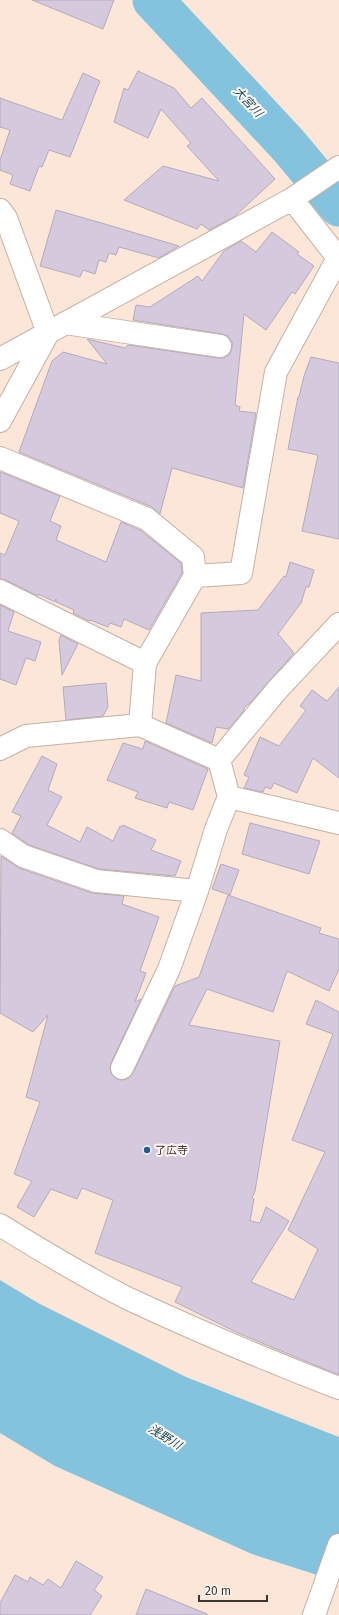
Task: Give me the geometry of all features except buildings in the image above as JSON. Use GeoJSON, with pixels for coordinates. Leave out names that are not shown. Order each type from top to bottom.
{"type":"FeatureCollection","features":[{"type":"Feature","properties":{"kind":"street"},"geometry":{"type":"LineString","coordinates":[[0,359],[292,199],[339,167]]}},
{"type":"Feature","properties":{"kind":"street"},"geometry":{"type":"LineString","coordinates":[[195,576],[241,573],[276,372],[338,258],[292,199]]}},
{"type":"Feature","properties":{"kind":"street"},"geometry":{"type":"LineString","coordinates":[[0,210],[6,218],[56,328]]}},
{"type":"Feature","properties":{"kind":"street"},"geometry":{"type":"LineString","coordinates":[[56,328],[220,346]]}},
{"type":"Feature","properties":{"kind":"street"},"geometry":{"type":"LineString","coordinates":[[0,421],[56,328]]}},
{"type":"Feature","properties":{"kind":"street"},"geometry":{"type":"LineString","coordinates":[[0,458],[147,519],[193,557],[195,576],[145,663],[140,725]]}},
{"type":"Feature","properties":{"kind":"street"},"geometry":{"type":"LineString","coordinates":[[0,591],[145,663]]}},
{"type":"Feature","properties":{"kind":"street"},"geometry":{"type":"LineString","coordinates":[[219,760],[277,690],[339,624]]}},
{"type":"Feature","properties":{"kind":"street"},"geometry":{"type":"LineString","coordinates":[[0,749],[26,736],[140,725],[219,760]]}},
{"type":"Feature","properties":{"kind":"street"},"geometry":{"type":"LineString","coordinates":[[122,1068],[168,969],[197,891],[216,829],[229,798],[219,760]]}},
{"type":"Feature","properties":{"kind":"street"},"geometry":{"type":"LineString","coordinates":[[229,798],[339,823]]}},
{"type":"Feature","properties":{"kind":"street"},"geometry":{"type":"LineString","coordinates":[[0,840],[23,856],[96,881],[197,891]]}},
{"type":"Feature","properties":{"kind":"street"},"geometry":{"type":"LineString","coordinates":[[0,1225],[59,1261],[128,1298],[279,1365],[339,1388]]}},
{"type":"Feature","properties":{"kind":"street"},"geometry":{"type":"LineString","coordinates":[[314,1614],[339,1546]]}},
{"type":"Feature","properties":{"kind":"water","name":"浅野川"},"geometry":{"type":"Polygon","coordinates":[[[0,1280],[38,1303],[186,1377],[339,1437],[339,1582],[252,1554],[55,1466],[0,1433],[0,1280]]]}},
{"type":"Feature","properties":{"kind":"waterway","name":"大宮川"},"geometry":{"type":"LineString","coordinates":[[153,0],[289,146],[339,206]]}},
{"type":"Feature","properties":{"kind":"place","name":"了広寺"},"geometry":{"type":"Point","coordinates":[147,1150]}}]}
